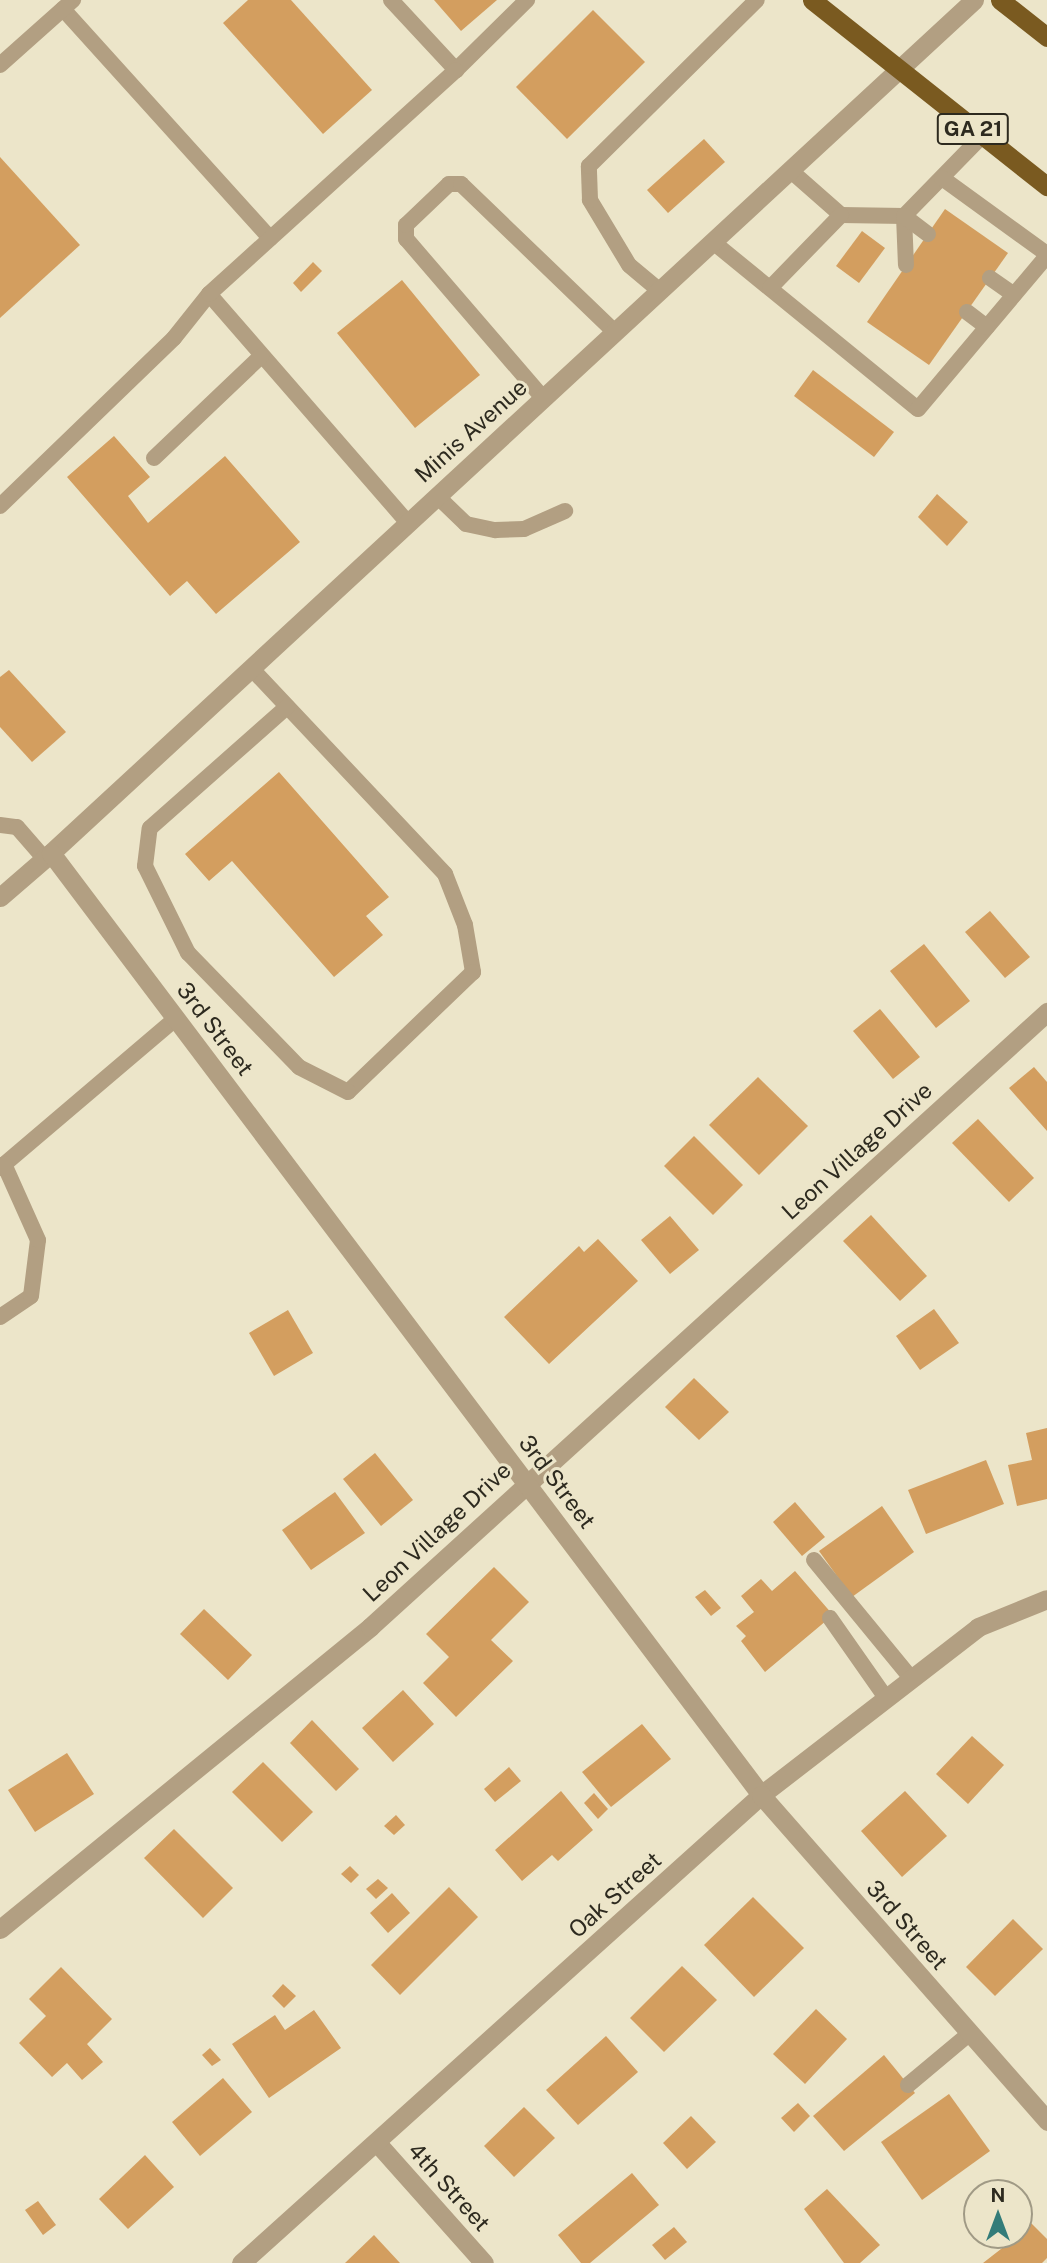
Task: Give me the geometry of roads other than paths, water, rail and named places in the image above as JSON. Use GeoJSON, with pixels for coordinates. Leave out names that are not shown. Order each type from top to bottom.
{"type":"FeatureCollection","features":[{"type":"Feature","properties":{"kind":"highway","name":"GA 21"},"geometry":{"type":"LineString","coordinates":[[812,0],[899,72],[1047,186]]}},
{"type":"Feature","properties":{"kind":"highway"},"geometry":{"type":"LineString","coordinates":[[1000,0],[1047,37]]}},
{"type":"Feature","properties":{"kind":"street","name":"Minis Avenue"},"geometry":{"type":"LineString","coordinates":[[1,894],[48,855],[974,0]]}},
{"type":"Feature","properties":{"kind":"street","name":"3rd Street"},"geometry":{"type":"LineString","coordinates":[[48,855],[176,1018],[761,1795],[1047,2121]]}},
{"type":"Feature","properties":{"kind":"street","name":"Leon Village Drive"},"geometry":{"type":"LineString","coordinates":[[0,1929],[370,1627],[1047,1012]]}},
{"type":"Feature","properties":{"kind":"street","name":"Oak Street"},"geometry":{"type":"LineString","coordinates":[[241,2263],[378,2144],[761,1795],[978,1627],[1047,1599]]}},
{"type":"Feature","properties":{"kind":"street","name":"4th Street"},"geometry":{"type":"LineString","coordinates":[[378,2144],[484,2263]]}},
{"type":"Feature","properties":{"kind":"lane"},"geometry":{"type":"LineString","coordinates":[[391,0],[456,70]]}},
{"type":"Feature","properties":{"kind":"lane"},"geometry":{"type":"LineString","coordinates":[[0,506],[174,338],[209,294],[456,70],[527,0]]}},
{"type":"Feature","properties":{"kind":"lane"},"geometry":{"type":"LineString","coordinates":[[660,291],[629,265],[590,200],[589,166],[757,0]]}},
{"type":"Feature","properties":{"kind":"lane"},"geometry":{"type":"LineString","coordinates":[[0,65],[68,5],[270,238]]}},
{"type":"Feature","properties":{"kind":"lane"},"geometry":{"type":"LineString","coordinates":[[906,265],[904,216],[982,136]]}},
{"type":"Feature","properties":{"kind":"lane"},"geometry":{"type":"LineString","coordinates":[[791,171],[841,215],[904,216],[928,234]]}},
{"type":"Feature","properties":{"kind":"lane"},"geometry":{"type":"LineString","coordinates":[[713,242],[918,409],[1047,255],[942,178]]}},
{"type":"Feature","properties":{"kind":"lane"},"geometry":{"type":"LineString","coordinates":[[543,398],[406,239],[406,225],[449,184],[461,184],[615,332]]}},
{"type":"Feature","properties":{"kind":"lane"},"geometry":{"type":"LineString","coordinates":[[770,288],[841,215]]}},
{"type":"Feature","properties":{"kind":"lane"},"geometry":{"type":"LineString","coordinates":[[990,278],[1014,295]]}},
{"type":"Feature","properties":{"kind":"lane"},"geometry":{"type":"LineString","coordinates":[[209,294],[407,522]]}},
{"type":"Feature","properties":{"kind":"lane"},"geometry":{"type":"LineString","coordinates":[[967,312],[987,327]]}},
{"type":"Feature","properties":{"kind":"lane"},"geometry":{"type":"LineString","coordinates":[[154,458],[261,356]]}},
{"type":"Feature","properties":{"kind":"lane"},"geometry":{"type":"LineString","coordinates":[[436,496],[466,524],[495,530],[524,528],[565,511]]}},
{"type":"Feature","properties":{"kind":"lane"},"geometry":{"type":"LineString","coordinates":[[251,668],[445,874],[465,925],[473,972],[348,1092],[299,1067],[188,953],[145,866],[150,828],[287,708]]}},
{"type":"Feature","properties":{"kind":"lane"},"geometry":{"type":"LineString","coordinates":[[0,825],[17,827],[48,855]]}},
{"type":"Feature","properties":{"kind":"lane"},"geometry":{"type":"LineString","coordinates":[[0,1317],[32,1296],[38,1240],[2,1166],[176,1018]]}},
{"type":"Feature","properties":{"kind":"lane"},"geometry":{"type":"LineString","coordinates":[[814,1560],[911,1678]]}},
{"type":"Feature","properties":{"kind":"lane"},"geometry":{"type":"LineString","coordinates":[[830,1618],[886,1698]]}},
{"type":"Feature","properties":{"kind":"lane"},"geometry":{"type":"LineString","coordinates":[[908,2085],[969,2034]]}}]}
